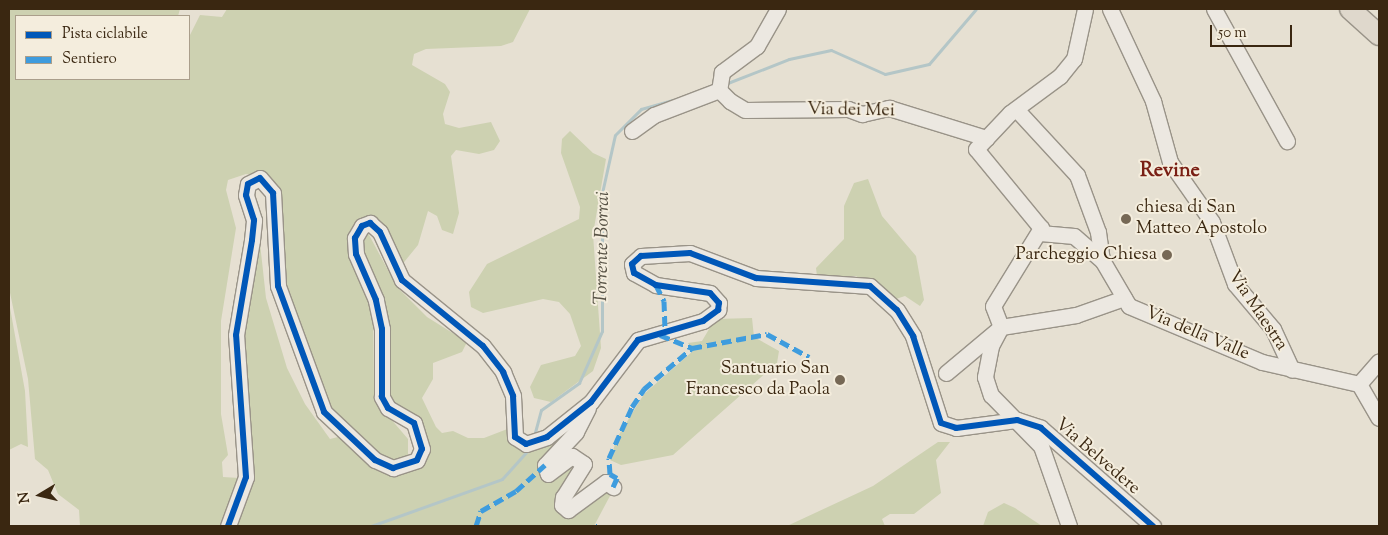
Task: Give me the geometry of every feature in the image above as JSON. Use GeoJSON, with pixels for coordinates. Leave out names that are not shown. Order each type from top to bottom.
{"type":"FeatureCollection","features":[{"type":"Feature","properties":{"kind":"main road"},"geometry":{"type":"LineString","coordinates":[[1350,9],[1379,35]]}},
{"type":"Feature","properties":{"kind":"street"},"geometry":{"type":"LineString","coordinates":[[632,131],[654,115],[720,87],[722,72],[757,46],[778,9]]}},
{"type":"Feature","properties":{"kind":"street"},"geometry":{"type":"LineString","coordinates":[[1069,526],[1041,446],[991,394],[985,377],[1001,327],[993,306],[1040,233],[1036,217],[976,149],[1016,109],[1060,76],[1074,59],[1086,9]]}},
{"type":"Feature","properties":{"kind":"street","name":"Via Maestra"},"geometry":{"type":"LineString","coordinates":[[1110,9],[1152,101],[1170,162],[1212,222],[1235,284],[1273,329],[1292,370]]}},
{"type":"Feature","properties":{"kind":"street"},"geometry":{"type":"LineString","coordinates":[[1214,9],[1287,141]]}},
{"type":"Feature","properties":{"kind":"street","name":"Via dei Mei"},"geometry":{"type":"LineString","coordinates":[[720,87],[745,110],[848,109],[862,114],[889,108],[986,138]]}},
{"type":"Feature","properties":{"kind":"street"},"geometry":{"type":"LineString","coordinates":[[1016,109],[1077,175],[1098,232],[1102,260]]}},
{"type":"Feature","properties":{"kind":"street"},"geometry":{"type":"LineString","coordinates":[[228,526],[246,477],[236,335],[254,220],[246,195],[248,184],[260,178],[274,193],[278,286],[324,412],[343,432],[375,460],[394,468],[417,460],[422,449],[414,423],[388,408],[382,396],[382,329],[376,300],[356,254],[355,238],[362,226],[370,223],[380,232],[402,280],[483,346],[503,372],[513,396],[515,437],[530,444],[591,402]]}},
{"type":"Feature","properties":{"kind":"street"},"geometry":{"type":"LineString","coordinates":[[1040,233],[1074,236],[1102,260],[1124,298]]}},
{"type":"Feature","properties":{"kind":"street"},"geometry":{"type":"LineString","coordinates":[[613,486],[606,482],[568,510],[562,505],[563,498],[584,464],[572,456],[548,474],[545,465],[576,432],[591,402],[638,340],[704,321],[718,310],[719,303],[710,293],[656,285],[634,273],[632,264],[641,256],[690,253],[756,278],[870,286],[897,310],[912,336],[941,423],[956,428],[1017,420]]}},
{"type":"Feature","properties":{"kind":"street","name":"Via della Valle"},"geometry":{"type":"LineString","coordinates":[[1001,327],[1076,315],[1124,298],[1129,306],[1154,318],[1292,370],[1359,384]]}},
{"type":"Feature","properties":{"kind":"street"},"geometry":{"type":"LineString","coordinates":[[946,373],[1001,327]]}},
{"type":"Feature","properties":{"kind":"street"},"geometry":{"type":"LineString","coordinates":[[1379,361],[1359,384],[1379,418]]}},
{"type":"Feature","properties":{"kind":"street","name":"Via Belvedere"},"geometry":{"type":"LineString","coordinates":[[1017,420],[1040,428],[1152,526]]}},
{"type":"Feature","properties":{"kind":"green space"},"geometry":{"type":"Polygon","coordinates":[[[9,9],[180,9],[178,15],[15,15],[15,80],[190,80],[190,35],[200,15],[222,17],[227,9],[530,9],[513,42],[501,46],[426,49],[414,54],[412,65],[445,84],[450,92],[443,114],[445,124],[459,128],[491,122],[500,141],[494,150],[479,154],[456,150],[451,156],[459,213],[453,234],[442,230],[437,216],[428,211],[418,245],[396,272],[380,233],[358,227],[373,301],[374,390],[384,411],[408,439],[408,458],[394,466],[335,422],[285,309],[270,204],[254,175],[246,174],[228,180],[226,190],[236,228],[221,321],[221,414],[228,455],[222,462],[223,477],[239,478],[228,526],[80,526],[79,510],[58,494],[48,470],[35,459],[28,379],[9,288],[9,9]]]}},
{"type":"Feature","properties":{"kind":"green space"},"geometry":{"type":"Polygon","coordinates":[[[570,131],[593,153],[606,159],[593,234],[601,348],[593,371],[551,402],[534,398],[530,387],[541,365],[575,356],[581,346],[570,314],[559,302],[543,299],[483,313],[471,307],[469,292],[487,264],[579,219],[580,207],[561,153],[562,139],[570,131]]]}},
{"type":"Feature","properties":{"kind":"green space"},"geometry":{"type":"Polygon","coordinates":[[[868,179],[882,216],[916,256],[924,300],[920,306],[905,296],[893,300],[856,276],[817,276],[816,268],[844,239],[844,206],[854,183],[868,179]]]}},
{"type":"Feature","properties":{"kind":"green space"},"geometry":{"type":"Polygon","coordinates":[[[258,225],[266,298],[287,368],[305,404],[330,439],[338,437],[392,474],[404,474],[413,467],[416,436],[390,406],[382,371],[361,248],[368,233],[397,287],[427,317],[467,342],[462,352],[433,363],[433,379],[422,398],[436,427],[442,433],[453,431],[468,438],[484,438],[515,426],[535,449],[553,441],[567,428],[567,464],[579,462],[559,507],[610,485],[611,494],[594,526],[237,526],[245,498],[236,381],[258,225]]]}},
{"type":"Feature","properties":{"kind":"green space"},"geometry":{"type":"Polygon","coordinates":[[[9,302],[25,391],[28,447],[21,444],[9,450],[9,302]]]}},
{"type":"Feature","properties":{"kind":"green space"},"geometry":{"type":"Polygon","coordinates":[[[752,318],[754,337],[779,351],[777,363],[673,455],[621,465],[610,460],[617,438],[644,394],[693,351],[688,343],[702,341],[715,319],[752,318]]]}},
{"type":"Feature","properties":{"kind":"green space"},"geometry":{"type":"Polygon","coordinates":[[[938,442],[950,442],[936,460],[941,493],[914,514],[890,514],[882,519],[885,526],[787,526],[873,486],[938,442]]]}},
{"type":"Feature","properties":{"kind":"green space"},"geometry":{"type":"Polygon","coordinates":[[[1004,503],[1042,526],[983,526],[988,512],[1004,503]]]}},
{"type":"Feature","properties":{"kind":"waterway","name":"Torrente Borrai"},"geometry":{"type":"LineString","coordinates":[[725,84],[789,59],[831,50],[885,74],[929,64],[976,9]]}},
{"type":"Feature","properties":{"kind":"waterway","name":"Torrente Borrai"},"geometry":{"type":"LineString","coordinates":[[534,436],[541,410],[579,383],[602,331],[602,193],[615,135],[641,109],[673,100]]}},
{"type":"Feature","properties":{"kind":"waterway","name":"Torrente Borrai"},"geometry":{"type":"LineString","coordinates":[[371,526],[502,479],[529,449]]}},
{"type":"Feature","properties":{"kind":"marked path"},"geometry":{"type":"LineString","coordinates":[[656,285],[664,301],[665,331]]}},
{"type":"Feature","properties":{"kind":"marked path"},"geometry":{"type":"LineString","coordinates":[[613,487],[617,478],[610,474],[609,458],[632,407],[644,389],[692,348],[767,334],[809,357]]}},
{"type":"Feature","properties":{"kind":"marked path"},"geometry":{"type":"LineString","coordinates":[[660,335],[692,348]]}},
{"type":"Feature","properties":{"kind":"marked path"},"geometry":{"type":"LineString","coordinates":[[476,526],[481,511],[516,491],[545,465]]}},
{"type":"Feature","properties":{"kind":"cycle path"},"geometry":{"type":"LineString","coordinates":[[228,526],[246,477],[236,335],[254,220],[246,195],[248,184],[260,178],[273,193],[278,286],[324,412],[375,460],[393,468],[417,460],[422,449],[414,423],[388,408],[382,397],[382,329],[376,300],[356,254],[355,238],[362,226],[370,223],[380,232],[402,280],[483,346],[503,372],[513,396],[515,437],[526,444],[547,437],[591,402],[638,340],[703,321],[718,310],[719,303],[710,293],[656,285],[634,273],[632,264],[641,256],[690,253],[756,278],[870,286],[897,310],[913,336],[941,423],[956,428],[1017,420],[1041,428],[1153,526]]}},
{"type":"Feature","properties":{"kind":"place","name":"chiesa di San Matteo Apostolo"},"geometry":{"type":"Point","coordinates":[1126,219]}},
{"type":"Feature","properties":{"kind":"place","name":"Parcheggio Chiesa"},"geometry":{"type":"Point","coordinates":[1167,255]}},
{"type":"Feature","properties":{"kind":"place","name":"Santuario San Francesco da Paola"},"geometry":{"type":"Point","coordinates":[840,380]}},
{"type":"Feature","properties":{"kind":"district","name":"Revine"},"geometry":{"type":"Point","coordinates":[1170,171]}}]}
